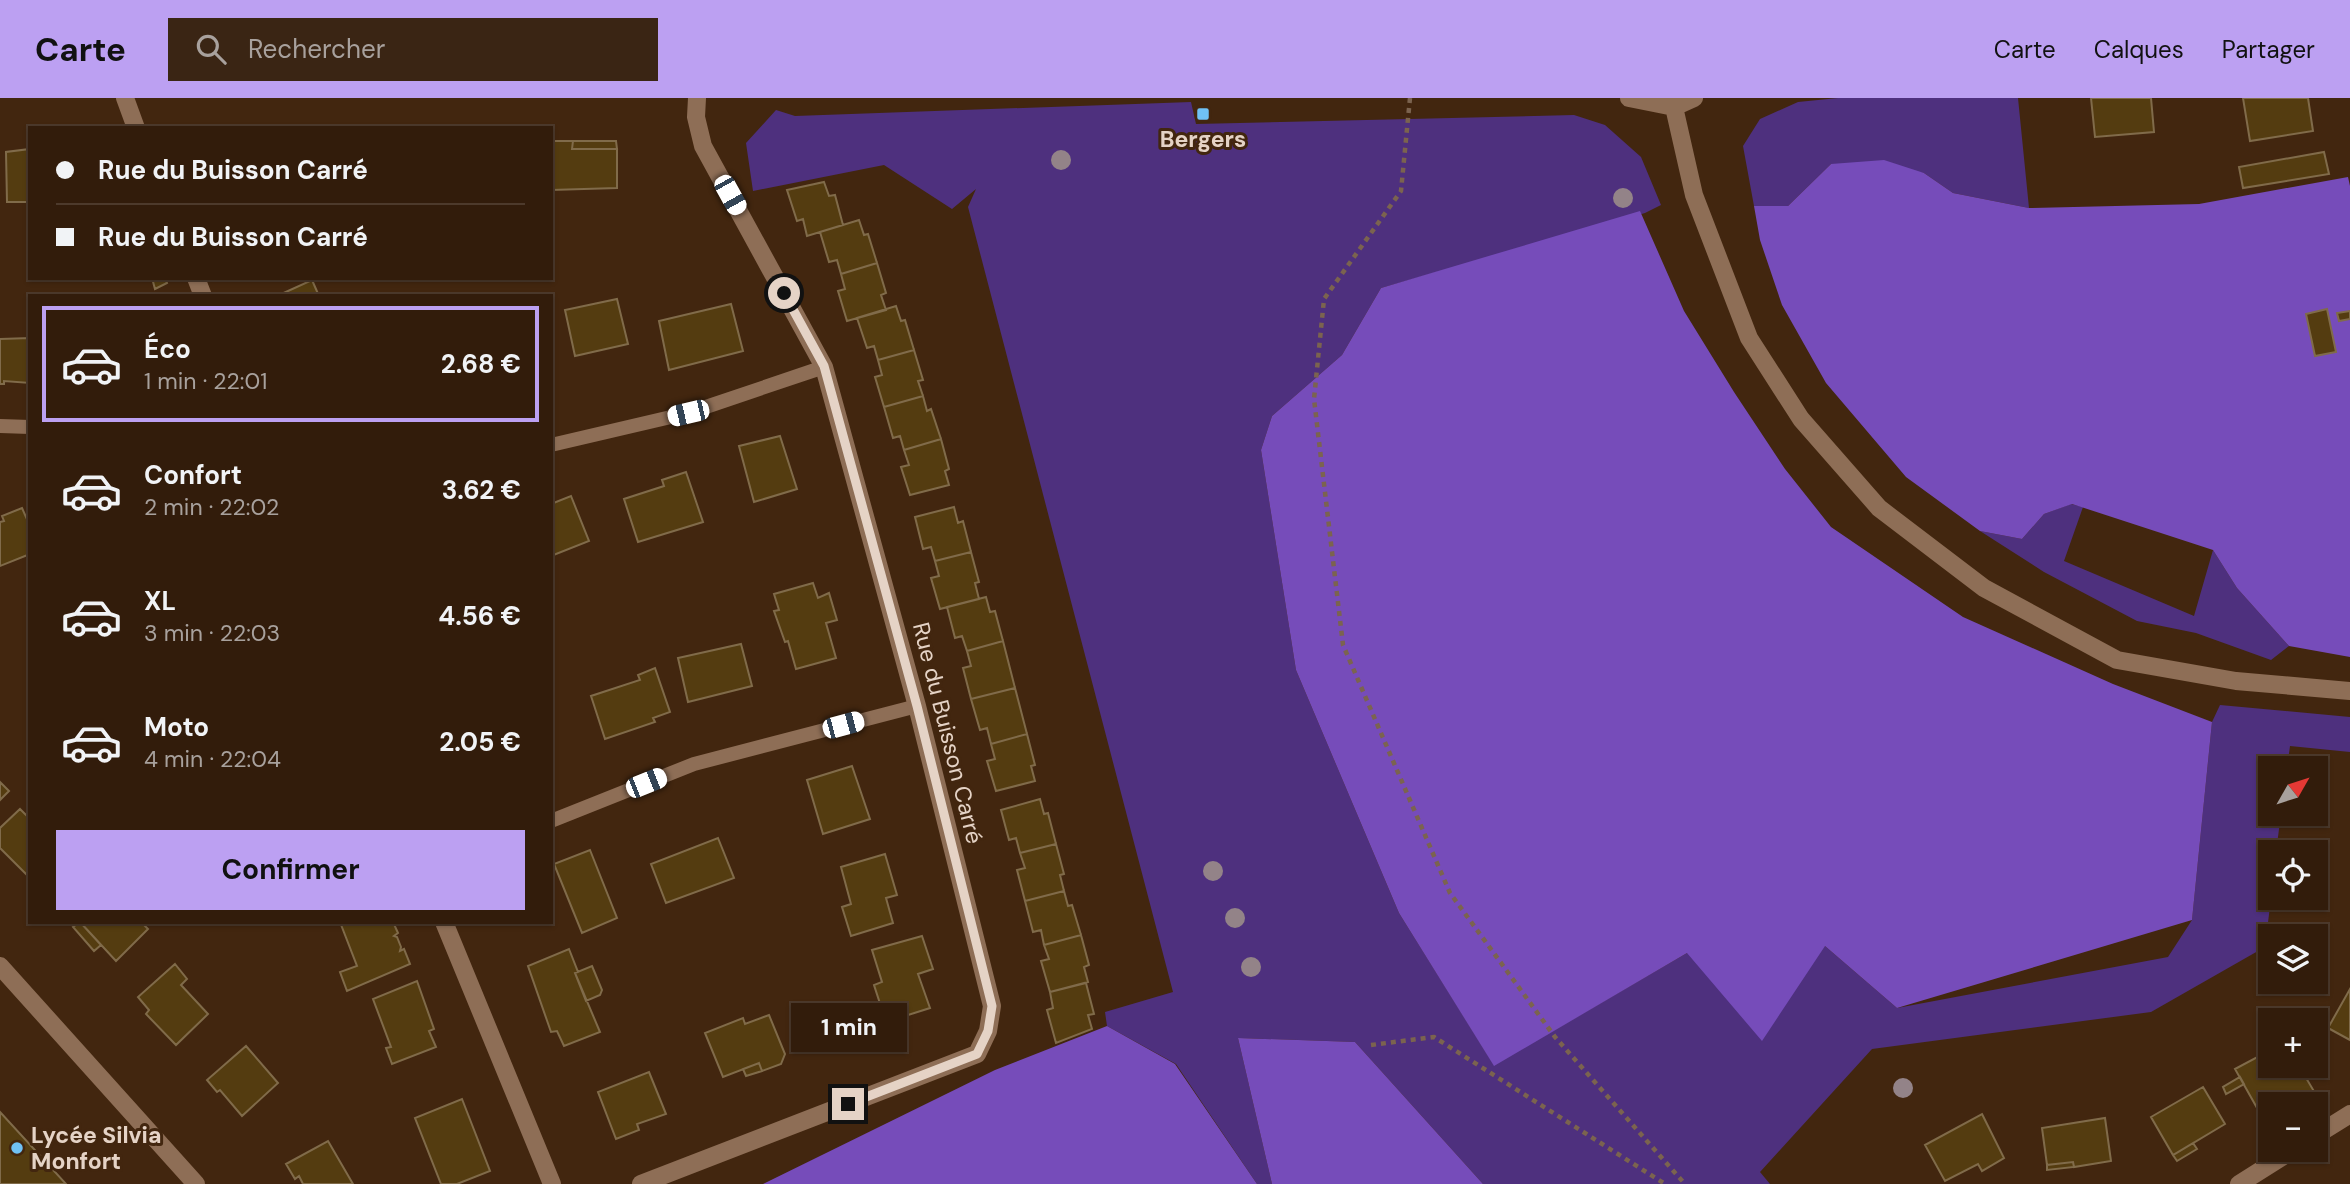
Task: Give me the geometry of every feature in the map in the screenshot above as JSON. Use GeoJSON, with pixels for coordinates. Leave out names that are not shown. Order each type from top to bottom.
{"type":"FeatureCollection","features":[{"type":"Feature","properties":{"kind":"street"},"geometry":{"type":"LineString","coordinates":[[125,98],[134,126]]}},
{"type":"Feature","properties":{"kind":"street","name":"Rue du Buisson Carré"},"geometry":{"type":"LineString","coordinates":[[642,1184],[977,1054],[988,1031],[992,1006],[917,706],[824,366],[703,146],[696,117],[696,98]]}},
{"type":"Feature","properties":{"kind":"street"},"geometry":{"type":"LineString","coordinates":[[1629,98],[1674,107],[1694,98]]}},
{"type":"Feature","properties":{"kind":"street"},"geometry":{"type":"LineString","coordinates":[[1674,107],[1694,195],[1749,338],[1801,419],[1879,508],[1984,588],[2117,660],[2236,681],[2350,691]]}},
{"type":"Feature","properties":{"kind":"street"},"geometry":{"type":"LineString","coordinates":[[445,924],[552,1184]]}},
{"type":"Feature","properties":{"kind":"street"},"geometry":{"type":"LineString","coordinates":[[0,966],[196,1184]]}},
{"type":"Feature","properties":{"kind":"street"},"geometry":{"type":"LineString","coordinates":[[2328,1128],[2350,1114]]}},
{"type":"Feature","properties":{"kind":"street"},"geometry":{"type":"LineString","coordinates":[[2239,1184],[2274,1162]]}},
{"type":"Feature","properties":{"kind":"lane"},"geometry":{"type":"LineString","coordinates":[[553,445],[688,413],[824,366]]}},
{"type":"Feature","properties":{"kind":"lane"},"geometry":{"type":"LineString","coordinates":[[0,426],[28,427]]}},
{"type":"Feature","properties":{"kind":"lane"},"geometry":{"type":"LineString","coordinates":[[553,820],[694,764],[917,706]]}},
{"type":"Feature","properties":{"kind":"path"},"geometry":{"type":"LineString","coordinates":[[1410,98],[1401,191],[1324,299],[1314,399],[1343,645],[1450,893],[1555,1037],[1685,1184]]}},
{"type":"Feature","properties":{"kind":"path"},"geometry":{"type":"LineString","coordinates":[[1371,1045],[1434,1037],[1665,1184]]}},
{"type":"Feature","properties":{"kind":"shaded area"},"geometry":{"type":"Polygon","coordinates":[[[1838,98],[2018,98],[2029,208],[1953,193],[1924,173],[1831,164],[1788,206],[1754,206],[1743,146],[1760,119],[1798,102],[1838,98]]]}},
{"type":"Feature","properties":{"kind":"shaded area"},"geometry":{"type":"Polygon","coordinates":[[[1191,102],[1196,124],[1574,115],[1605,125],[1641,157],[1661,205],[1645,213],[1381,288],[1342,355],[1272,416],[1261,450],[1296,670],[1399,913],[1494,1065],[1687,953],[1825,946],[1897,1008],[2168,957],[2192,920],[2212,722],[2220,705],[2350,717],[2350,752],[2290,746],[2289,756],[2258,756],[2258,826],[2279,826],[2278,840],[2258,840],[2258,910],[2270,910],[2268,924],[2258,924],[2258,951],[2151,1012],[1872,1049],[1760,1172],[1770,1184],[1483,1184],[1355,1042],[1238,1038],[1272,1184],[1257,1184],[1176,1064],[1107,1026],[1105,1012],[1173,992],[968,207],[976,189],[952,209],[884,165],[753,191],[746,143],[776,110],[795,116],[1191,102]]]}},
{"type":"Feature","properties":{"kind":"shaded area"},"geometry":{"type":"Polygon","coordinates":[[[1884,160],[1924,173],[1953,193],[2029,208],[2199,204],[2348,177],[2350,657],[2289,646],[2237,588],[2213,550],[2072,504],[2044,514],[2022,539],[1980,531],[1906,477],[1826,383],[1782,305],[1760,240],[1754,206],[1788,206],[1831,164],[1884,160]]]}},
{"type":"Feature","properties":{"kind":"shaded area"},"geometry":{"type":"Polygon","coordinates":[[[1640,211],[1684,311],[1785,469],[1831,527],[1963,617],[2113,684],[2212,722],[2192,920],[1897,1008],[1825,946],[1762,1041],[1687,953],[1494,1066],[1399,913],[1296,670],[1261,450],[1272,416],[1342,355],[1381,288],[1640,211]]]}},
{"type":"Feature","properties":{"kind":"shaded area"},"geometry":{"type":"Polygon","coordinates":[[[2071,504],[2083,507],[2064,561],[2194,616],[2213,550],[2237,588],[2289,646],[2271,660],[2196,633],[2137,621],[2044,572],[1980,531],[2022,539],[2044,514],[2071,504]]]}},
{"type":"Feature","properties":{"kind":"shaded area"},"geometry":{"type":"Polygon","coordinates":[[[1107,1026],[1175,1064],[1257,1184],[763,1184],[995,1070],[1107,1026]]]}},
{"type":"Feature","properties":{"kind":"shaded area"},"geometry":{"type":"Polygon","coordinates":[[[1238,1038],[1355,1042],[1483,1184],[1272,1184],[1238,1038]]]}},
{"type":"Feature","properties":{"kind":"building"},"geometry":{"type":"Polygon","coordinates":[[[2091,98],[2151,98],[2154,132],[2095,137],[2091,98]]]}},
{"type":"Feature","properties":{"kind":"building"},"geometry":{"type":"Polygon","coordinates":[[[2243,98],[2308,98],[2313,131],[2250,141],[2243,98]]]}},
{"type":"Feature","properties":{"kind":"building"},"geometry":{"type":"Polygon","coordinates":[[[553,141],[573,141],[572,149],[617,149],[617,188],[553,190],[553,141]]]}},
{"type":"Feature","properties":{"kind":"building"},"geometry":{"type":"Polygon","coordinates":[[[573,141],[616,141],[617,149],[572,149],[573,141]]]}},
{"type":"Feature","properties":{"kind":"building"},"geometry":{"type":"Polygon","coordinates":[[[28,149],[28,202],[7,202],[6,152],[28,149]]]}},
{"type":"Feature","properties":{"kind":"building"},"geometry":{"type":"Polygon","coordinates":[[[2324,152],[2329,174],[2243,188],[2239,167],[2324,152]]]}},
{"type":"Feature","properties":{"kind":"building"},"geometry":{"type":"Polygon","coordinates":[[[824,182],[829,196],[835,195],[843,225],[807,236],[803,219],[797,221],[787,190],[824,182]]]}},
{"type":"Feature","properties":{"kind":"building"},"geometry":{"type":"Polygon","coordinates":[[[859,220],[864,235],[868,234],[877,263],[841,274],[837,260],[829,262],[820,232],[859,220]]]}},
{"type":"Feature","properties":{"kind":"building"},"geometry":{"type":"Polygon","coordinates":[[[877,263],[886,293],[881,295],[886,310],[847,321],[838,291],[845,289],[841,274],[877,263]]]}},
{"type":"Feature","properties":{"kind":"building"},"geometry":{"type":"Polygon","coordinates":[[[153,280],[166,280],[167,283],[155,289],[153,280]]]}},
{"type":"Feature","properties":{"kind":"building"},"geometry":{"type":"Polygon","coordinates":[[[312,280],[318,294],[281,294],[312,280]]]}},
{"type":"Feature","properties":{"kind":"building"},"geometry":{"type":"Polygon","coordinates":[[[617,299],[628,344],[575,356],[565,310],[617,299]]]}},
{"type":"Feature","properties":{"kind":"building"},"geometry":{"type":"Polygon","coordinates":[[[731,304],[743,351],[669,370],[659,321],[731,304]]]}},
{"type":"Feature","properties":{"kind":"building"},"geometry":{"type":"Polygon","coordinates":[[[896,306],[901,321],[905,320],[914,350],[878,360],[874,346],[867,348],[857,318],[896,306]]]}},
{"type":"Feature","properties":{"kind":"building"},"geometry":{"type":"Polygon","coordinates":[[[2327,309],[2336,352],[2315,356],[2306,314],[2327,309]]]}},
{"type":"Feature","properties":{"kind":"building"},"geometry":{"type":"Polygon","coordinates":[[[2350,311],[2350,319],[2339,321],[2337,313],[2350,311]]]}},
{"type":"Feature","properties":{"kind":"building"},"geometry":{"type":"Polygon","coordinates":[[[28,338],[28,383],[4,381],[4,384],[0,384],[0,339],[28,338]]]}},
{"type":"Feature","properties":{"kind":"building"},"geometry":{"type":"Polygon","coordinates":[[[914,350],[923,380],[918,381],[923,396],[884,407],[875,377],[882,375],[878,360],[914,350]]]}},
{"type":"Feature","properties":{"kind":"building"},"geometry":{"type":"Polygon","coordinates":[[[923,396],[927,411],[931,409],[941,439],[904,450],[900,436],[893,438],[884,407],[923,396]]]}},
{"type":"Feature","properties":{"kind":"building"},"geometry":{"type":"Polygon","coordinates":[[[780,436],[797,489],[754,502],[739,446],[780,436]]]}},
{"type":"Feature","properties":{"kind":"building"},"geometry":{"type":"Polygon","coordinates":[[[941,439],[949,469],[945,471],[949,485],[910,495],[901,467],[909,465],[904,450],[941,439]]]}},
{"type":"Feature","properties":{"kind":"building"},"geometry":{"type":"Polygon","coordinates":[[[686,472],[703,522],[638,542],[624,499],[664,486],[662,480],[686,472]]]}},
{"type":"Feature","properties":{"kind":"building"},"geometry":{"type":"Polygon","coordinates":[[[571,496],[589,541],[553,555],[553,503],[571,496]]]}},
{"type":"Feature","properties":{"kind":"building"},"geometry":{"type":"Polygon","coordinates":[[[954,507],[958,523],[963,521],[971,552],[935,561],[931,547],[923,549],[915,517],[954,507]]]}},
{"type":"Feature","properties":{"kind":"building"},"geometry":{"type":"Polygon","coordinates":[[[22,508],[28,522],[28,555],[0,566],[0,522],[4,521],[2,516],[22,508]]]}},
{"type":"Feature","properties":{"kind":"building"},"geometry":{"type":"Polygon","coordinates":[[[971,552],[979,582],[975,583],[979,599],[940,609],[931,578],[939,576],[935,561],[971,552]]]}},
{"type":"Feature","properties":{"kind":"building"},"geometry":{"type":"Polygon","coordinates":[[[813,583],[818,598],[829,593],[837,620],[826,623],[836,658],[796,669],[788,641],[785,642],[774,611],[779,610],[774,594],[813,583]]]}},
{"type":"Feature","properties":{"kind":"building"},"geometry":{"type":"Polygon","coordinates":[[[986,597],[990,612],[995,611],[1003,641],[967,651],[962,636],[955,638],[947,607],[986,597]]]}},
{"type":"Feature","properties":{"kind":"building"},"geometry":{"type":"Polygon","coordinates":[[[1003,641],[1015,688],[971,699],[963,668],[971,666],[967,651],[1003,641]]]}},
{"type":"Feature","properties":{"kind":"building"},"geometry":{"type":"Polygon","coordinates":[[[741,644],[752,686],[688,702],[678,658],[741,644]]]}},
{"type":"Feature","properties":{"kind":"building"},"geometry":{"type":"Polygon","coordinates":[[[655,668],[670,712],[653,718],[655,722],[605,739],[591,696],[640,680],[638,675],[655,668]]]}},
{"type":"Feature","properties":{"kind":"building"},"geometry":{"type":"Polygon","coordinates":[[[1015,688],[1027,734],[991,744],[987,728],[980,730],[971,699],[1015,688]]]}},
{"type":"Feature","properties":{"kind":"building"},"geometry":{"type":"Polygon","coordinates":[[[1027,734],[1035,765],[1031,766],[1035,781],[996,791],[987,761],[995,759],[991,744],[1027,734]]]}},
{"type":"Feature","properties":{"kind":"building"},"geometry":{"type":"Polygon","coordinates":[[[852,766],[870,819],[823,834],[807,780],[852,766]]]}},
{"type":"Feature","properties":{"kind":"building"},"geometry":{"type":"Polygon","coordinates":[[[0,782],[9,791],[0,800],[0,782]]]}},
{"type":"Feature","properties":{"kind":"building"},"geometry":{"type":"Polygon","coordinates":[[[1040,799],[1044,814],[1048,813],[1056,844],[1020,853],[1016,838],[1009,840],[1001,810],[1040,799]]]}},
{"type":"Feature","properties":{"kind":"building"},"geometry":{"type":"Polygon","coordinates":[[[20,809],[28,817],[28,876],[0,848],[0,828],[20,809]]]}},
{"type":"Feature","properties":{"kind":"building"},"geometry":{"type":"Polygon","coordinates":[[[718,838],[734,878],[666,903],[651,864],[718,838]]]}},
{"type":"Feature","properties":{"kind":"building"},"geometry":{"type":"Polygon","coordinates":[[[1056,844],[1064,874],[1060,875],[1064,891],[1025,901],[1017,870],[1025,868],[1020,853],[1056,844]]]}},
{"type":"Feature","properties":{"kind":"building"},"geometry":{"type":"Polygon","coordinates":[[[590,850],[617,918],[582,933],[554,864],[590,850]]]}},
{"type":"Feature","properties":{"kind":"building"},"geometry":{"type":"Polygon","coordinates":[[[885,854],[897,895],[886,898],[893,923],[851,936],[842,907],[851,904],[841,867],[885,854]]]}},
{"type":"Feature","properties":{"kind":"building"},"geometry":{"type":"Polygon","coordinates":[[[1064,891],[1068,906],[1072,905],[1081,935],[1044,945],[1041,930],[1033,932],[1025,901],[1064,891]]]}},
{"type":"Feature","properties":{"kind":"building"},"geometry":{"type":"Polygon","coordinates":[[[82,924],[101,945],[94,951],[73,927],[82,924]]]}},
{"type":"Feature","properties":{"kind":"building"},"geometry":{"type":"Polygon","coordinates":[[[82,924],[143,924],[148,929],[116,961],[82,924]]]}},
{"type":"Feature","properties":{"kind":"building"},"geometry":{"type":"Polygon","coordinates":[[[341,924],[394,924],[398,933],[394,936],[401,947],[400,951],[404,949],[410,964],[347,991],[340,972],[357,966],[341,924]]]}},
{"type":"Feature","properties":{"kind":"building"},"geometry":{"type":"Polygon","coordinates":[[[1081,935],[1089,965],[1084,967],[1088,982],[1050,992],[1041,961],[1049,959],[1044,945],[1081,935]]]}},
{"type":"Feature","properties":{"kind":"building"},"geometry":{"type":"Polygon","coordinates":[[[922,936],[933,969],[918,974],[930,1008],[886,1022],[874,985],[882,982],[872,950],[922,936]]]}},
{"type":"Feature","properties":{"kind":"building"},"geometry":{"type":"Polygon","coordinates":[[[569,949],[578,972],[575,973],[600,1032],[564,1046],[557,1031],[551,1032],[528,966],[569,949]]]}},
{"type":"Feature","properties":{"kind":"building"},"geometry":{"type":"Polygon","coordinates":[[[175,964],[187,979],[181,985],[208,1014],[176,1045],[146,1014],[149,1010],[138,997],[175,964]]]}},
{"type":"Feature","properties":{"kind":"building"},"geometry":{"type":"Polygon","coordinates":[[[592,966],[602,990],[600,995],[586,1001],[575,973],[592,966]]]}},
{"type":"Feature","properties":{"kind":"building"},"geometry":{"type":"Polygon","coordinates":[[[417,981],[434,1029],[429,1031],[436,1047],[392,1064],[386,1048],[391,1047],[373,999],[417,981]]]}},
{"type":"Feature","properties":{"kind":"building"},"geometry":{"type":"Polygon","coordinates":[[[1086,983],[1094,1014],[1088,1015],[1092,1029],[1056,1043],[1047,1010],[1053,1008],[1050,992],[1086,983]]]}},
{"type":"Feature","properties":{"kind":"building"},"geometry":{"type":"Polygon","coordinates":[[[2350,989],[2350,1040],[2328,1028],[2350,989]]]}},
{"type":"Feature","properties":{"kind":"building"},"geometry":{"type":"Polygon","coordinates":[[[769,1015],[785,1054],[781,1064],[762,1071],[759,1063],[723,1077],[705,1033],[743,1018],[745,1024],[769,1015]]]}},
{"type":"Feature","properties":{"kind":"building"},"geometry":{"type":"Polygon","coordinates":[[[246,1046],[278,1083],[242,1116],[220,1090],[217,1092],[207,1080],[246,1046]]]}},
{"type":"Feature","properties":{"kind":"building"},"geometry":{"type":"Polygon","coordinates":[[[2258,1057],[2258,1078],[2306,1078],[2314,1092],[2258,1092],[2258,1110],[2235,1069],[2258,1057]]]}},
{"type":"Feature","properties":{"kind":"building"},"geometry":{"type":"Polygon","coordinates":[[[759,1063],[762,1071],[746,1076],[743,1069],[759,1063]]]}},
{"type":"Feature","properties":{"kind":"building"},"geometry":{"type":"Polygon","coordinates":[[[649,1072],[666,1114],[637,1124],[639,1130],[616,1139],[598,1092],[649,1072]]]}},
{"type":"Feature","properties":{"kind":"building"},"geometry":{"type":"Polygon","coordinates":[[[2240,1077],[2244,1084],[2226,1094],[2223,1087],[2240,1077]]]}},
{"type":"Feature","properties":{"kind":"building"},"geometry":{"type":"Polygon","coordinates":[[[2203,1087],[2225,1124],[2173,1155],[2151,1117],[2203,1087]]]}},
{"type":"Feature","properties":{"kind":"building"},"geometry":{"type":"Polygon","coordinates":[[[462,1099],[490,1171],[457,1184],[441,1184],[415,1118],[462,1099]]]}},
{"type":"Feature","properties":{"kind":"building","name":"Lycée Silvia Monfort"},"geometry":{"type":"Polygon","coordinates":[[[0,1112],[66,1184],[0,1184],[0,1112]]]}},
{"type":"Feature","properties":{"kind":"building"},"geometry":{"type":"Polygon","coordinates":[[[1982,1114],[2004,1158],[1982,1171],[1978,1164],[1945,1181],[1925,1145],[1982,1114]]]}},
{"type":"Feature","properties":{"kind":"building"},"geometry":{"type":"Polygon","coordinates":[[[2105,1118],[2111,1161],[2074,1167],[2073,1162],[2047,1165],[2042,1128],[2105,1118]]]}},
{"type":"Feature","properties":{"kind":"building"},"geometry":{"type":"Polygon","coordinates":[[[328,1141],[353,1184],[303,1184],[299,1176],[295,1179],[286,1164],[328,1141]]]}},
{"type":"Feature","properties":{"kind":"building"},"geometry":{"type":"Polygon","coordinates":[[[2193,1143],[2197,1149],[2177,1161],[2173,1155],[2193,1143]]]}},
{"type":"Feature","properties":{"kind":"building"},"geometry":{"type":"Polygon","coordinates":[[[2073,1162],[2074,1167],[2047,1170],[2047,1165],[2073,1162]]]}},
{"type":"Feature","properties":{"kind":"place","name":"Bergers"},"geometry":{"type":"Point","coordinates":[1203,114]}},
{"type":"Feature","properties":{"kind":"place","name":"Lycée Silvia Monfort"},"geometry":{"type":"Point","coordinates":[17,1148]}},
{"type":"Feature","properties":{"kind":"route"},"geometry":{"type":"LineString","coordinates":[[784,293],[824,366],[917,706],[992,1006],[988,1031],[977,1054],[848,1104]]}}]}
